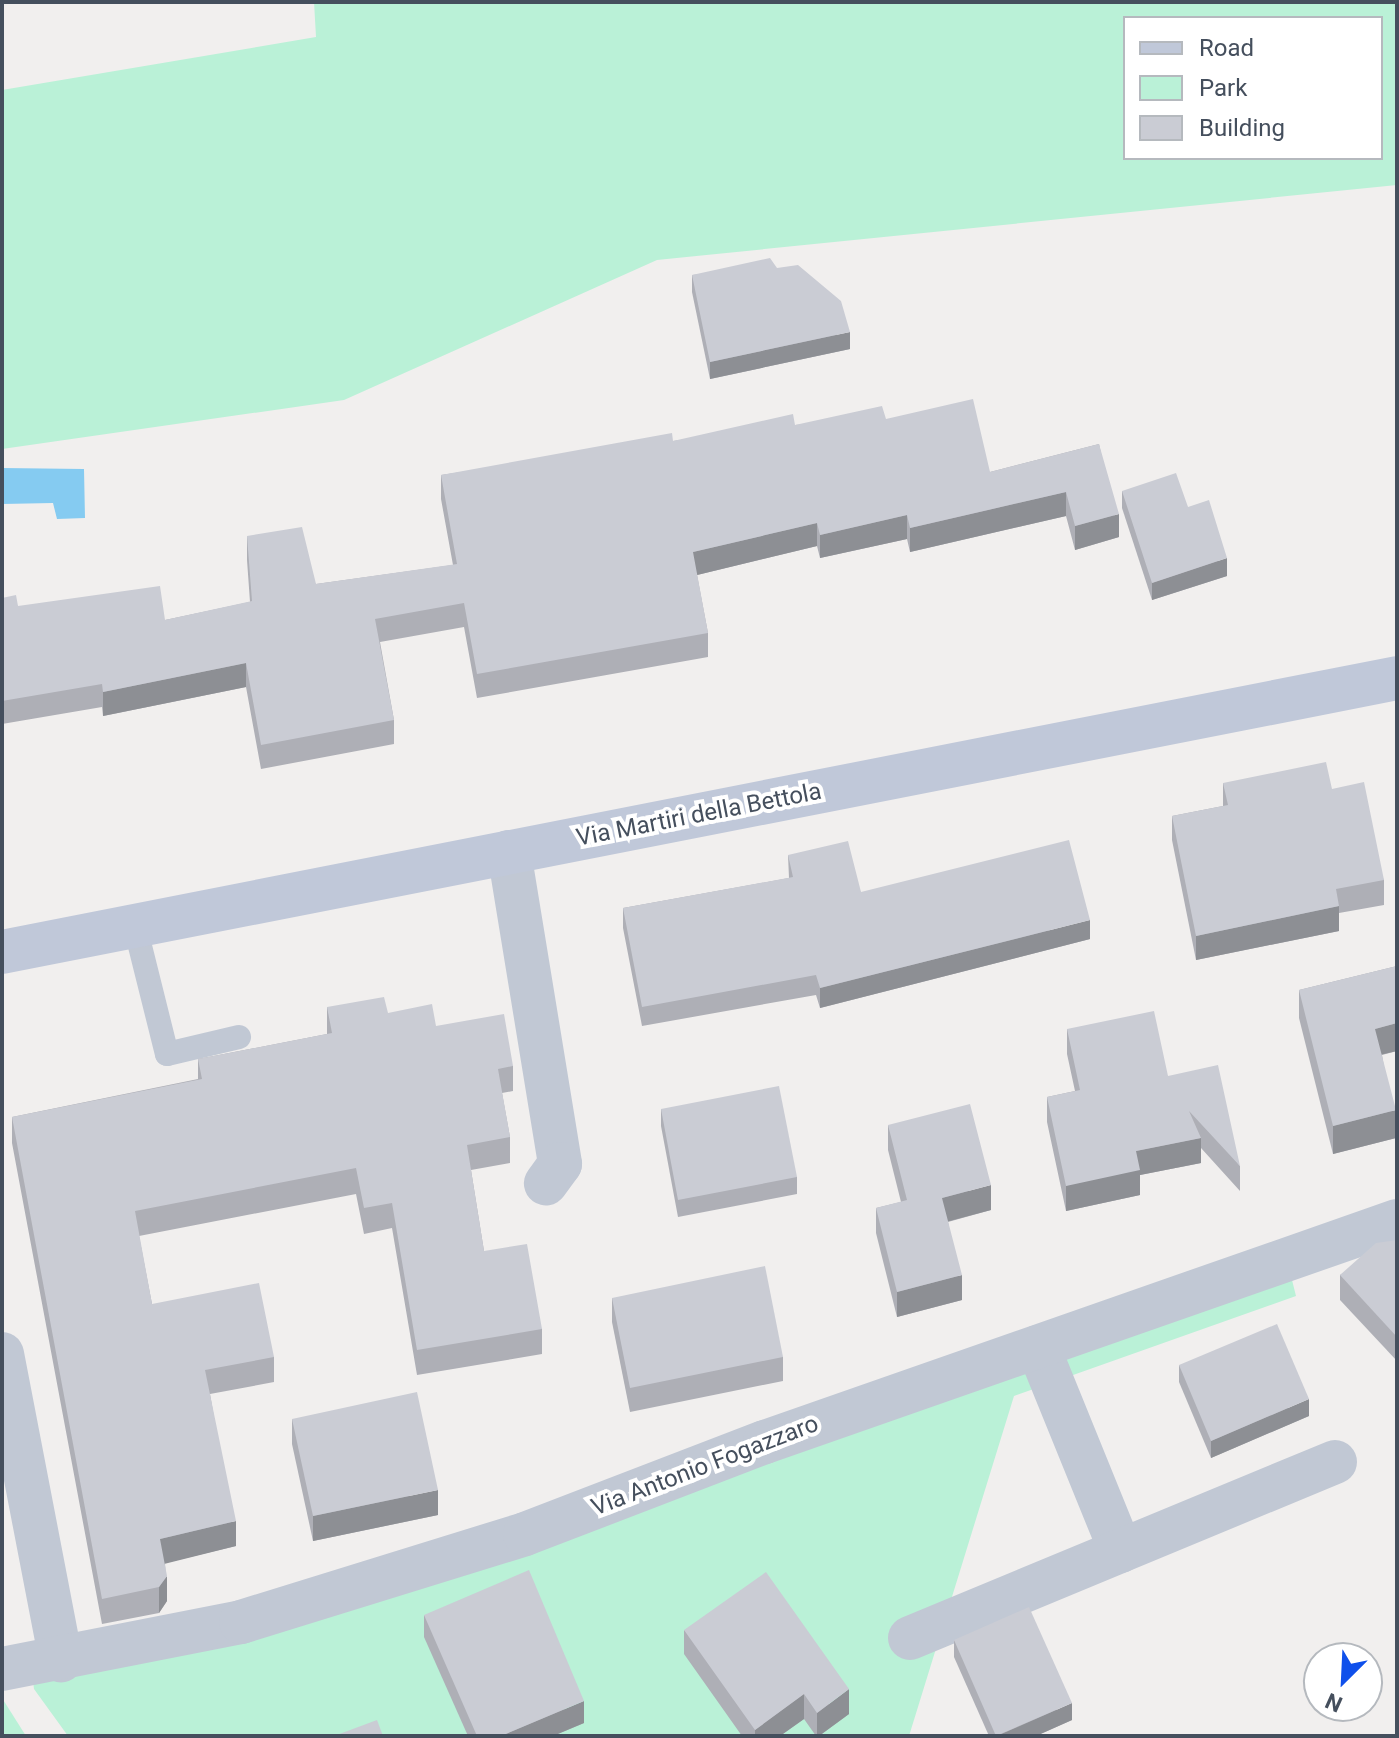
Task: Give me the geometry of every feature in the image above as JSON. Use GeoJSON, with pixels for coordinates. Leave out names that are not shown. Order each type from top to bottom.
{"type":"FeatureCollection","features":[{"type":"Feature","properties":{"kind":"main road","name":"Via Martiri della Bettola"},"geometry":{"type":"LineString","coordinates":[[2,952],[1397,678]]}},
{"type":"Feature","properties":{"kind":"street"},"geometry":{"type":"LineString","coordinates":[[509,852],[560,1164],[546,1183]]}},
{"type":"Feature","properties":{"kind":"street","name":"Via Antonio Fogazzaro"},"geometry":{"type":"LineString","coordinates":[[2,1669],[61,1660],[241,1622],[525,1534],[1038,1347],[1397,1221]]}},
{"type":"Feature","properties":{"kind":"street"},"geometry":{"type":"LineString","coordinates":[[1038,1347],[1121,1551]]}},
{"type":"Feature","properties":{"kind":"street"},"geometry":{"type":"LineString","coordinates":[[2,1354],[61,1660]]}},
{"type":"Feature","properties":{"kind":"street"},"geometry":{"type":"LineString","coordinates":[[910,1638],[1335,1462]]}},
{"type":"Feature","properties":{"kind":"lane"},"geometry":{"type":"LineString","coordinates":[[135,926],[167,1054],[239,1037]]}},
{"type":"Feature","properties":{"kind":"green space"},"geometry":{"type":"Polygon","coordinates":[[[314,2],[1397,2],[1397,185],[657,260],[344,400],[2,449],[2,90],[316,37],[314,2]]]}},
{"type":"Feature","properties":{"kind":"green space"},"geometry":{"type":"Polygon","coordinates":[[[1287,1260],[1296,1296],[1014,1396],[909,1736],[68,1736],[34,1689],[31,1664],[161,1641],[1287,1260]]]}},
{"type":"Feature","properties":{"kind":"green space"},"geometry":{"type":"Polygon","coordinates":[[[2,1698],[26,1736],[2,1736],[2,1698]]]}},
{"type":"Feature","properties":{"kind":"water"},"geometry":{"type":"Polygon","coordinates":[[[2,468],[84,469],[85,518],[57,519],[53,503],[2,504],[2,468]]]}},
{"type":"Feature","properties":{"kind":"building"},"geometry":{"type":"Polygon","coordinates":[[[770,258],[777,268],[798,265],[841,301],[850,332],[710,362],[692,275],[770,258]]]}},
{"type":"Feature","properties":{"kind":"building"},"geometry":{"type":"Polygon","coordinates":[[[973,399],[990,472],[1099,444],[1119,514],[1075,526],[1066,492],[910,528],[907,515],[820,535],[817,523],[693,552],[708,633],[477,674],[464,603],[375,619],[394,720],[261,745],[246,663],[103,692],[102,684],[2,701],[2,598],[16,595],[18,606],[160,586],[165,620],[252,601],[247,536],[302,527],[316,584],[457,564],[441,475],[672,433],[673,441],[793,414],[795,425],[882,406],[886,419],[973,399]]]}},
{"type":"Feature","properties":{"kind":"building"},"geometry":{"type":"Polygon","coordinates":[[[1176,473],[1188,507],[1209,500],[1227,558],[1152,583],[1122,491],[1176,473]]]}},
{"type":"Feature","properties":{"kind":"building"},"geometry":{"type":"Polygon","coordinates":[[[1326,762],[1332,789],[1364,782],[1384,880],[1336,889],[1339,906],[1196,936],[1172,816],[1228,805],[1223,783],[1326,762]]]}},
{"type":"Feature","properties":{"kind":"building"},"geometry":{"type":"Polygon","coordinates":[[[1069,840],[1090,920],[820,988],[816,975],[642,1007],[623,908],[793,877],[788,855],[848,841],[861,892],[1069,840]]]}},
{"type":"Feature","properties":{"kind":"building"},"geometry":{"type":"Polygon","coordinates":[[[1397,966],[1397,1023],[1375,1029],[1396,1110],[1333,1126],[1299,990],[1397,966]]]}},
{"type":"Feature","properties":{"kind":"building"},"geometry":{"type":"Polygon","coordinates":[[[384,997],[388,1013],[432,1004],[436,1026],[504,1014],[513,1066],[498,1069],[510,1137],[467,1145],[484,1251],[527,1244],[542,1329],[417,1350],[392,1203],[364,1208],[356,1168],[135,1211],[152,1304],[259,1283],[274,1357],[205,1370],[236,1521],[160,1539],[167,1576],[159,1587],[102,1599],[12,1117],[202,1079],[198,1059],[332,1033],[327,1007],[384,997]]]}},
{"type":"Feature","properties":{"kind":"building"},"geometry":{"type":"Polygon","coordinates":[[[1154,1011],[1168,1076],[1218,1065],[1240,1166],[1189,1111],[1201,1138],[1136,1151],[1140,1170],[1066,1186],[1047,1097],[1080,1090],[1067,1029],[1154,1011]]]}},
{"type":"Feature","properties":{"kind":"building"},"geometry":{"type":"Polygon","coordinates":[[[779,1086],[797,1177],[678,1200],[661,1109],[779,1086]]]}},
{"type":"Feature","properties":{"kind":"building"},"geometry":{"type":"Polygon","coordinates":[[[970,1104],[991,1185],[942,1198],[962,1275],[897,1292],[876,1208],[907,1200],[888,1125],[970,1104]]]}},
{"type":"Feature","properties":{"kind":"building"},"geometry":{"type":"Polygon","coordinates":[[[1397,1240],[1397,1337],[1340,1275],[1376,1243],[1397,1240]]]}},
{"type":"Feature","properties":{"kind":"building"},"geometry":{"type":"Polygon","coordinates":[[[765,1266],[783,1357],[630,1388],[612,1298],[765,1266]]]}},
{"type":"Feature","properties":{"kind":"building"},"geometry":{"type":"Polygon","coordinates":[[[1277,1324],[1309,1399],[1211,1441],[1179,1365],[1277,1324]]]}},
{"type":"Feature","properties":{"kind":"building"},"geometry":{"type":"Polygon","coordinates":[[[417,1392],[438,1490],[313,1516],[292,1419],[417,1392]]]}},
{"type":"Feature","properties":{"kind":"building"},"geometry":{"type":"Polygon","coordinates":[[[529,1570],[584,1701],[501,1736],[477,1736],[424,1615],[529,1570]]]}},
{"type":"Feature","properties":{"kind":"building"},"geometry":{"type":"Polygon","coordinates":[[[766,1572],[849,1689],[817,1713],[804,1694],[755,1730],[684,1630],[766,1572]]]}},
{"type":"Feature","properties":{"kind":"building"},"geometry":{"type":"Polygon","coordinates":[[[1029,1607],[1072,1703],[996,1736],[954,1640],[1029,1607]]]}},
{"type":"Feature","properties":{"kind":"building"},"geometry":{"type":"Polygon","coordinates":[[[377,1720],[383,1736],[334,1736],[377,1720]]]}}]}
